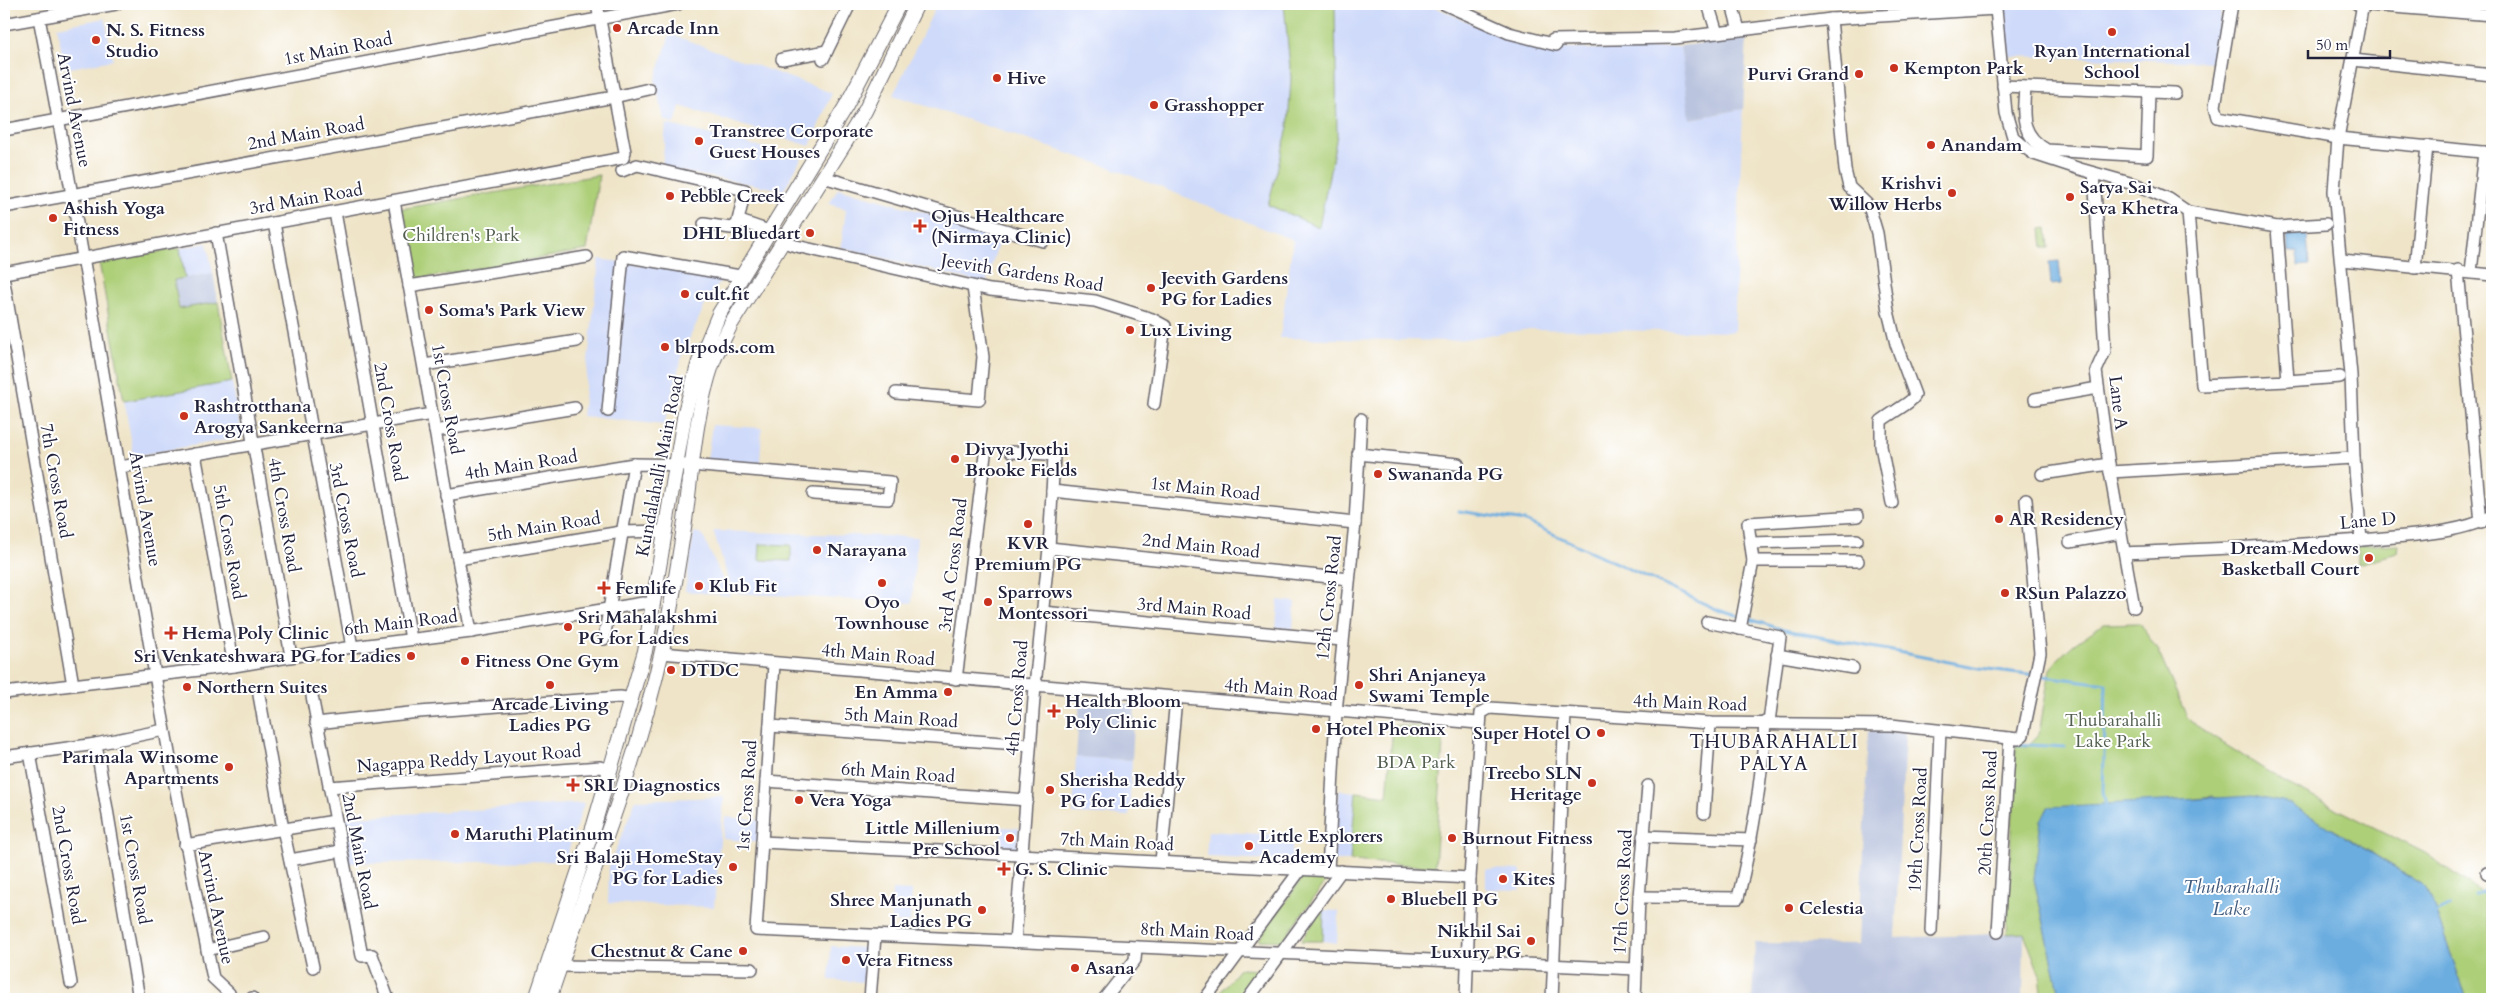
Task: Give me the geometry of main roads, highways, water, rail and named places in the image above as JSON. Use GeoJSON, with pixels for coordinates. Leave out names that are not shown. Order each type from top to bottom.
{"type":"FeatureCollection","features":[{"type":"Feature","properties":{"kind":"main road","name":"Kundalahalli Main Road"},"geometry":{"type":"LineString","coordinates":[[549,999],[586,888],[599,862],[650,703],[685,520],[685,412],[699,362],[716,320],[740,276],[846,106],[899,4]]}},
{"type":"Feature","properties":{"kind":"main road","name":"Kundalahalli Main Road"},"geometry":{"type":"LineString","coordinates":[[536,999],[611,770],[632,699],[645,650],[666,531],[713,362],[731,324],[865,111],[917,4]]}},
{"type":"Feature","properties":{"kind":"water"},"geometry":{"type":"Polygon","coordinates":[[[2307,234],[2309,265],[2298,266],[2298,251],[2288,252],[2287,235],[2307,234]]]}},
{"type":"Feature","properties":{"kind":"water"},"geometry":{"type":"Polygon","coordinates":[[[2059,261],[2061,284],[2051,285],[2049,262],[2059,261]]]}},
{"type":"Feature","properties":{"kind":"water","name":"Thubarahalli Lake"},"geometry":{"type":"Polygon","coordinates":[[[2253,796],[2291,804],[2422,884],[2431,899],[2467,999],[2384,999],[2383,996],[2368,996],[2367,999],[2061,999],[2034,879],[2041,820],[2049,807],[2253,796]]]}},
{"type":"Feature","properties":{"kind":"waterway"},"geometry":{"type":"LineString","coordinates":[[1459,511],[1525,521],[1718,610],[1740,617]]}},
{"type":"Feature","properties":{"kind":"waterway"},"geometry":{"type":"LineString","coordinates":[[1746,618],[1784,630],[1980,668],[2106,684],[2103,792],[2106,806]]}},
{"type":"Feature","properties":{"kind":"waterway"},"geometry":{"type":"LineString","coordinates":[[2015,744],[2065,747]]}},
{"type":"Feature","properties":{"kind":"waterway"},"geometry":{"type":"LineString","coordinates":[[2474,896],[2485,890],[2492,890]]}},
{"type":"Feature","properties":{"kind":"waterway"},"geometry":{"type":"LineString","coordinates":[[2436,913],[2450,906]]}},
{"type":"Feature","properties":{"kind":"place","name":"Arcade Inn"},"geometry":{"type":"Point","coordinates":[617,28]}},
{"type":"Feature","properties":{"kind":"place","name":"Ryan International School"},"geometry":{"type":"Point","coordinates":[2112,32]}},
{"type":"Feature","properties":{"kind":"place","name":"N. S. Fitness Studio"},"geometry":{"type":"Point","coordinates":[96,40]}},
{"type":"Feature","properties":{"kind":"place","name":"Kempton Park"},"geometry":{"type":"Point","coordinates":[1894,68]}},
{"type":"Feature","properties":{"kind":"place","name":"Purvi Grand"},"geometry":{"type":"Point","coordinates":[1859,74]}},
{"type":"Feature","properties":{"kind":"place","name":"Hive"},"geometry":{"type":"Point","coordinates":[997,78]}},
{"type":"Feature","properties":{"kind":"place","name":"Grasshopper"},"geometry":{"type":"Point","coordinates":[1154,105]}},
{"type":"Feature","properties":{"kind":"place","name":"Transtree Corporate Guest Houses"},"geometry":{"type":"Point","coordinates":[699,141]}},
{"type":"Feature","properties":{"kind":"place","name":"Anandam"},"geometry":{"type":"Point","coordinates":[1931,145]}},
{"type":"Feature","properties":{"kind":"place","name":"Krishvi Willow Herbs"},"geometry":{"type":"Point","coordinates":[1952,193]}},
{"type":"Feature","properties":{"kind":"place","name":"Pebble Creek"},"geometry":{"type":"Point","coordinates":[670,196]}},
{"type":"Feature","properties":{"kind":"place","name":"Satya Sai Seva Khetra"},"geometry":{"type":"Point","coordinates":[2070,197]}},
{"type":"Feature","properties":{"kind":"place","name":"Ashish Yoga Fitness"},"geometry":{"type":"Point","coordinates":[53,218]}},
{"type":"Feature","properties":{"kind":"place","name":"Ojus Healthcare (Nirmaya Clinic)"},"geometry":{"type":"Point","coordinates":[920,226]}},
{"type":"Feature","properties":{"kind":"place","name":"DHL Bluedart"},"geometry":{"type":"Point","coordinates":[810,233]}},
{"type":"Feature","properties":{"kind":"place","name":"Jeevith Gardens PG for Ladies"},"geometry":{"type":"Point","coordinates":[1151,288]}},
{"type":"Feature","properties":{"kind":"place","name":"cult.fit"},"geometry":{"type":"Point","coordinates":[685,294]}},
{"type":"Feature","properties":{"kind":"place","name":"Soma's Park View"},"geometry":{"type":"Point","coordinates":[429,310]}},
{"type":"Feature","properties":{"kind":"place","name":"Lux Living"},"geometry":{"type":"Point","coordinates":[1130,330]}},
{"type":"Feature","properties":{"kind":"place","name":"blrpods.com"},"geometry":{"type":"Point","coordinates":[665,347]}},
{"type":"Feature","properties":{"kind":"place","name":"Rashtrotthana Arogya Sankeerna"},"geometry":{"type":"Point","coordinates":[184,416]}},
{"type":"Feature","properties":{"kind":"place","name":"Divya Jyothi Brooke Fields"},"geometry":{"type":"Point","coordinates":[955,459]}},
{"type":"Feature","properties":{"kind":"place","name":"Swananda PG"},"geometry":{"type":"Point","coordinates":[1378,474]}},
{"type":"Feature","properties":{"kind":"place","name":"AR Residency"},"geometry":{"type":"Point","coordinates":[1999,519]}},
{"type":"Feature","properties":{"kind":"place","name":"KVR Premium PG"},"geometry":{"type":"Point","coordinates":[1028,524]}},
{"type":"Feature","properties":{"kind":"place","name":"Narayana"},"geometry":{"type":"Point","coordinates":[817,550]}},
{"type":"Feature","properties":{"kind":"place","name":"Dream Medows Basketball Court"},"geometry":{"type":"Point","coordinates":[2369,558]}},
{"type":"Feature","properties":{"kind":"place","name":"Oyo Townhouse"},"geometry":{"type":"Point","coordinates":[882,583]}},
{"type":"Feature","properties":{"kind":"place","name":"Klub Fit"},"geometry":{"type":"Point","coordinates":[699,586]}},
{"type":"Feature","properties":{"kind":"place","name":"Femlife"},"geometry":{"type":"Point","coordinates":[604,588]}},
{"type":"Feature","properties":{"kind":"place","name":"RSun Palazzo"},"geometry":{"type":"Point","coordinates":[2005,593]}},
{"type":"Feature","properties":{"kind":"place","name":"Sparrows Montessori"},"geometry":{"type":"Point","coordinates":[988,602]}},
{"type":"Feature","properties":{"kind":"place","name":"Sri Mahalakshmi PG for Ladies"},"geometry":{"type":"Point","coordinates":[568,627]}},
{"type":"Feature","properties":{"kind":"place","name":"Hema Poly Clinic"},"geometry":{"type":"Point","coordinates":[171,633]}},
{"type":"Feature","properties":{"kind":"place","name":"Sri Venkateshwara PG for Ladies"},"geometry":{"type":"Point","coordinates":[411,656]}},
{"type":"Feature","properties":{"kind":"place","name":"Fitness One Gym"},"geometry":{"type":"Point","coordinates":[465,661]}},
{"type":"Feature","properties":{"kind":"place","name":"DTDC"},"geometry":{"type":"Point","coordinates":[671,670]}},
{"type":"Feature","properties":{"kind":"place","name":"Arcade Living Ladies PG"},"geometry":{"type":"Point","coordinates":[550,685]}},
{"type":"Feature","properties":{"kind":"place","name":"Shri Anjaneya Swami Temple"},"geometry":{"type":"Point","coordinates":[1359,685]}},
{"type":"Feature","properties":{"kind":"place","name":"Northern Suites"},"geometry":{"type":"Point","coordinates":[187,687]}},
{"type":"Feature","properties":{"kind":"place","name":"En Amma"},"geometry":{"type":"Point","coordinates":[948,692]}},
{"type":"Feature","properties":{"kind":"place","name":"Health Bloom Poly Clinic"},"geometry":{"type":"Point","coordinates":[1054,711]}},
{"type":"Feature","properties":{"kind":"place","name":"Hotel Pheonix"},"geometry":{"type":"Point","coordinates":[1316,729]}},
{"type":"Feature","properties":{"kind":"place","name":"Super Hotel O"},"geometry":{"type":"Point","coordinates":[1601,733]}},
{"type":"Feature","properties":{"kind":"place","name":"Parimala Winsome Apartments"},"geometry":{"type":"Point","coordinates":[229,767]}},
{"type":"Feature","properties":{"kind":"place","name":"Treebo SLN Heritage"},"geometry":{"type":"Point","coordinates":[1592,783]}},
{"type":"Feature","properties":{"kind":"place","name":"SRL Diagnostics"},"geometry":{"type":"Point","coordinates":[573,785]}},
{"type":"Feature","properties":{"kind":"place","name":"Sherisha Reddy PG for Ladies"},"geometry":{"type":"Point","coordinates":[1050,790]}},
{"type":"Feature","properties":{"kind":"place","name":"Vera Yoga"},"geometry":{"type":"Point","coordinates":[799,800]}},
{"type":"Feature","properties":{"kind":"place","name":"Maruthi Platinum"},"geometry":{"type":"Point","coordinates":[455,834]}},
{"type":"Feature","properties":{"kind":"place","name":"Little Millenium Pre School"},"geometry":{"type":"Point","coordinates":[1010,838]}},
{"type":"Feature","properties":{"kind":"place","name":"Burnout Fitness"},"geometry":{"type":"Point","coordinates":[1452,838]}},
{"type":"Feature","properties":{"kind":"place","name":"Little Explorers Academy"},"geometry":{"type":"Point","coordinates":[1249,846]}},
{"type":"Feature","properties":{"kind":"place","name":"Sri Balaji HomeStay PG for Ladies"},"geometry":{"type":"Point","coordinates":[733,867]}},
{"type":"Feature","properties":{"kind":"place","name":"G. S. Clinic"},"geometry":{"type":"Point","coordinates":[1004,869]}},
{"type":"Feature","properties":{"kind":"place","name":"Kites"},"geometry":{"type":"Point","coordinates":[1503,879]}},
{"type":"Feature","properties":{"kind":"place","name":"Bluebell PG"},"geometry":{"type":"Point","coordinates":[1391,899]}},
{"type":"Feature","properties":{"kind":"place","name":"Celestia"},"geometry":{"type":"Point","coordinates":[1789,908]}},
{"type":"Feature","properties":{"kind":"place","name":"Shree Manjunath Ladies PG"},"geometry":{"type":"Point","coordinates":[982,910]}},
{"type":"Feature","properties":{"kind":"place","name":"Nikhil Sai Luxury PG"},"geometry":{"type":"Point","coordinates":[1531,941]}},
{"type":"Feature","properties":{"kind":"place","name":"Chestnut & Cane"},"geometry":{"type":"Point","coordinates":[743,951]}},
{"type":"Feature","properties":{"kind":"place","name":"Vera Fitness"},"geometry":{"type":"Point","coordinates":[846,960]}},
{"type":"Feature","properties":{"kind":"place","name":"Asana"},"geometry":{"type":"Point","coordinates":[1075,968]}},
{"type":"Feature","properties":{"kind":"district","name":"THUBARAHALLI PALYA"},"geometry":{"type":"Point","coordinates":[1774,753]}},
{"type":"Feature","properties":{"kind":"park label","name":"Children's Park"},"geometry":{"type":"Point","coordinates":[461,235]}},
{"type":"Feature","properties":{"kind":"park label","name":"Thubarahalli Lake Park"},"geometry":{"type":"Point","coordinates":[2113,730]}},
{"type":"Feature","properties":{"kind":"park label","name":"BDA Park"},"geometry":{"type":"Point","coordinates":[1416,762]}}]}
